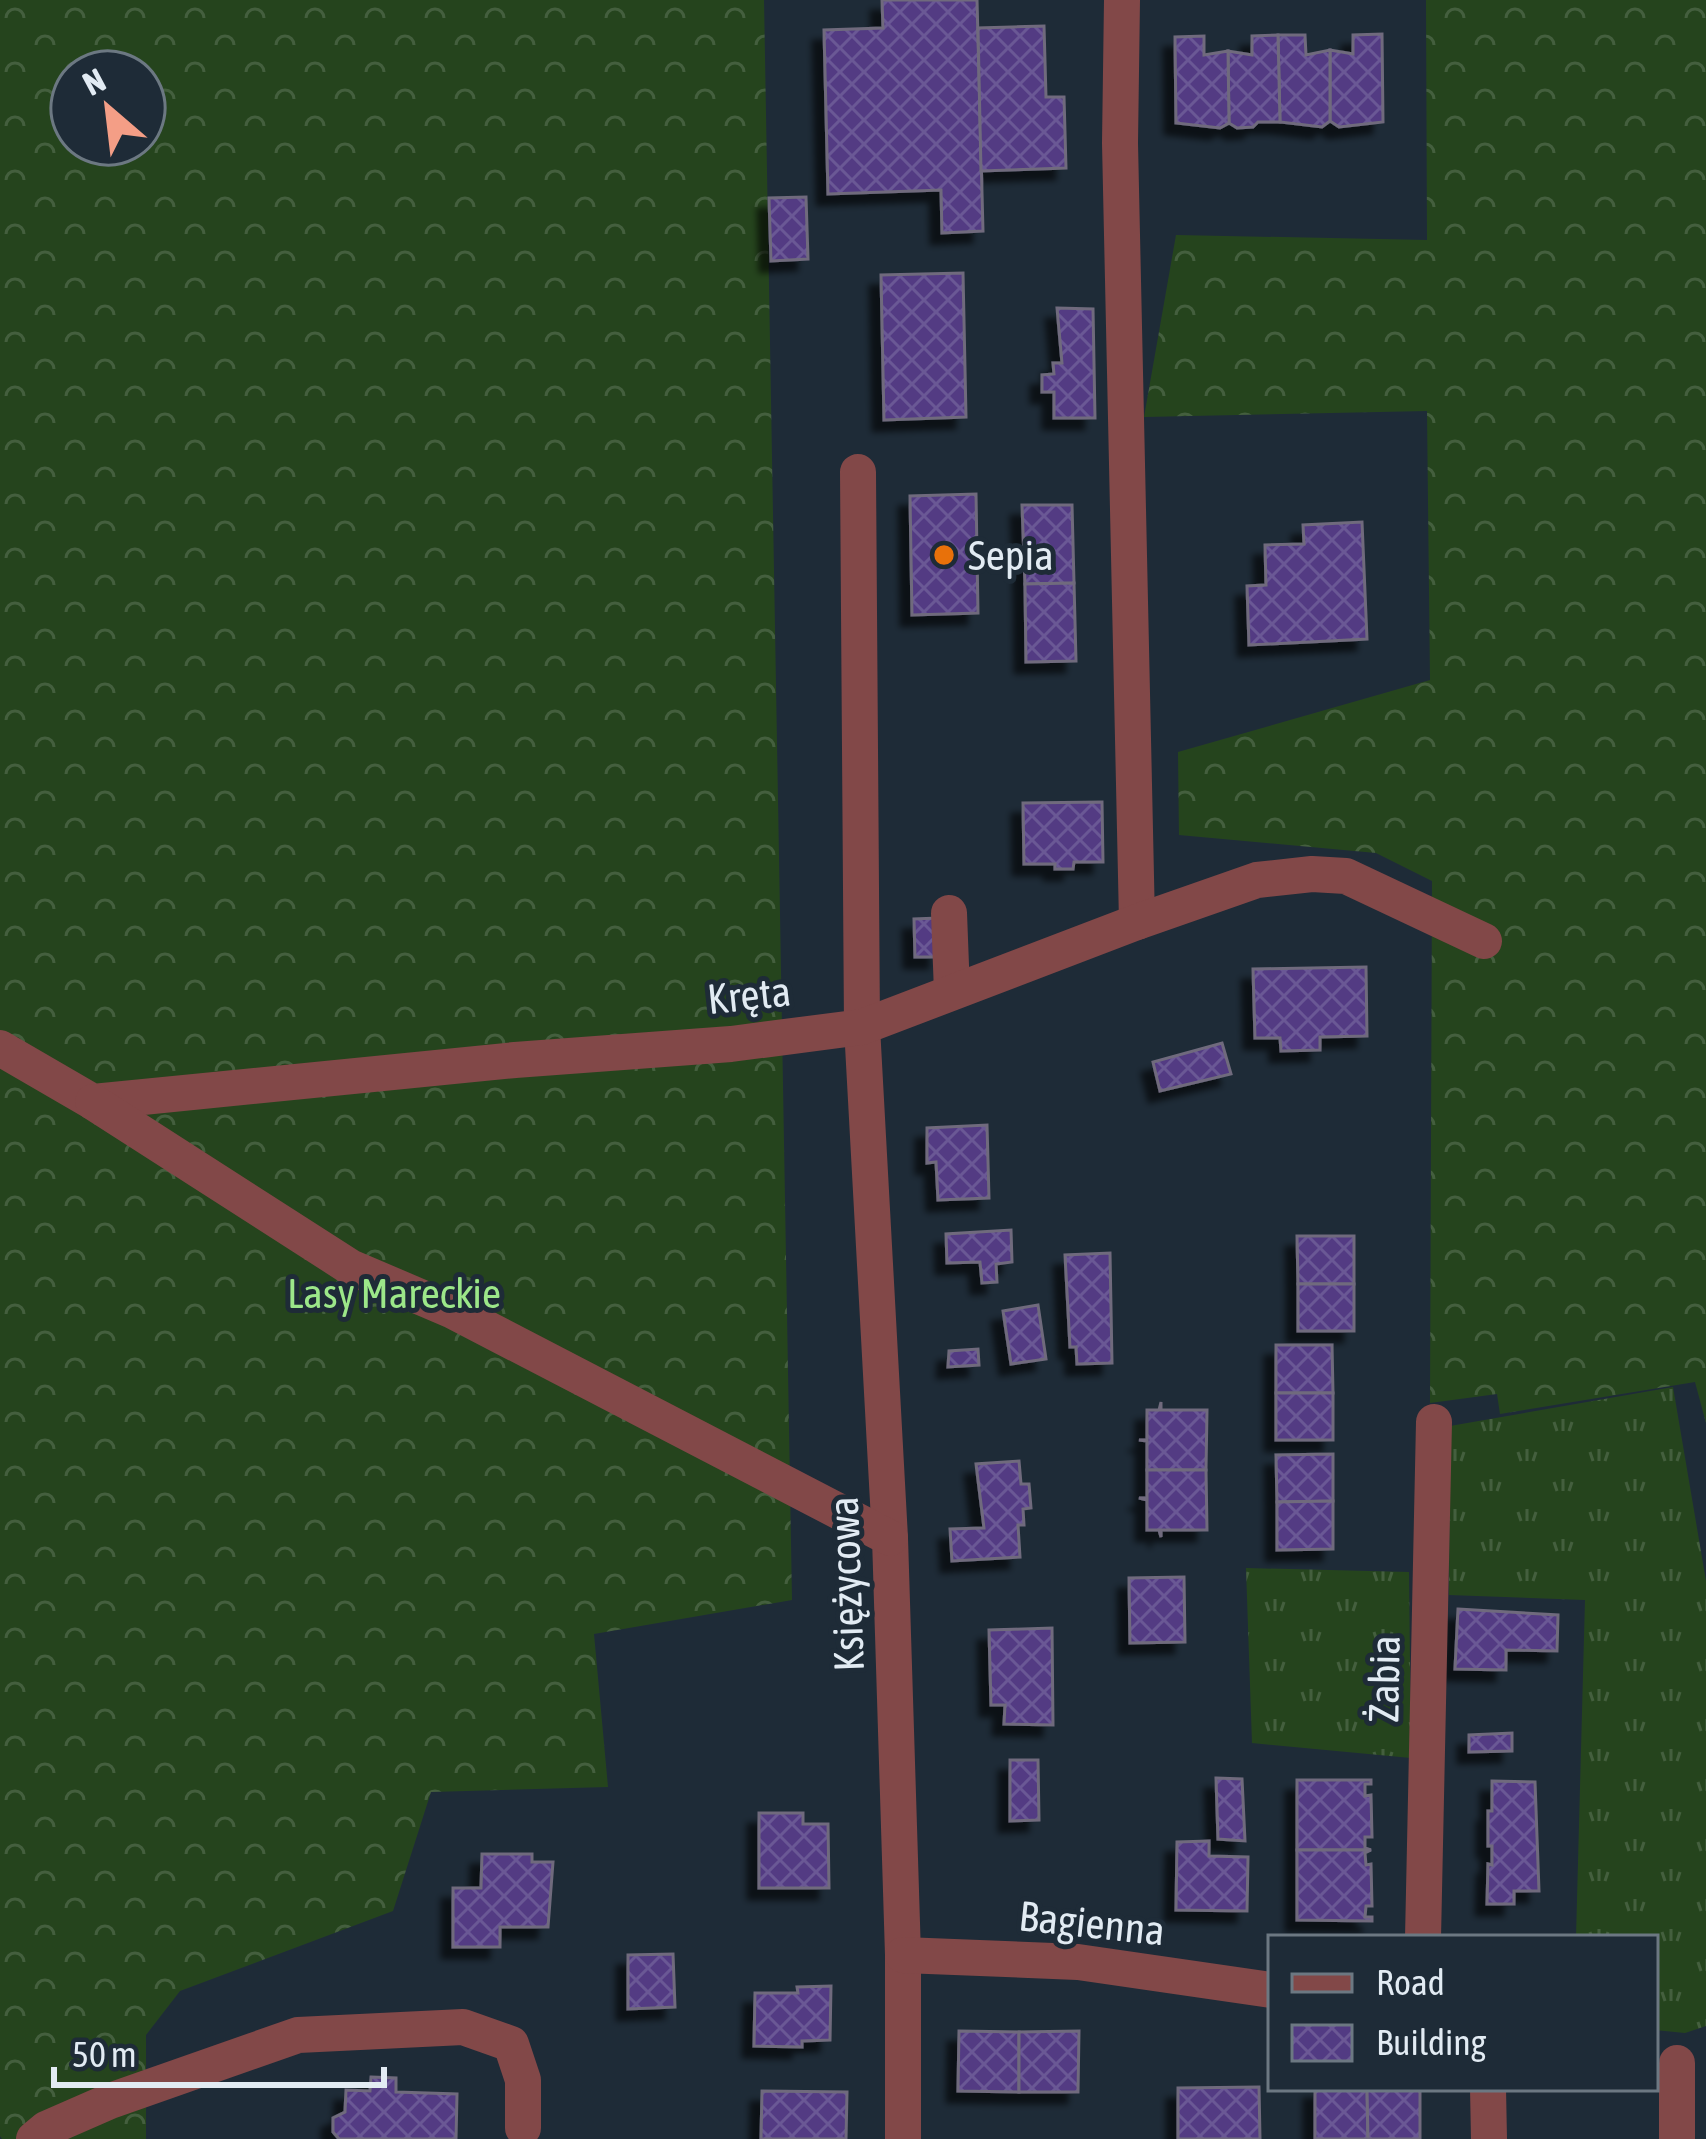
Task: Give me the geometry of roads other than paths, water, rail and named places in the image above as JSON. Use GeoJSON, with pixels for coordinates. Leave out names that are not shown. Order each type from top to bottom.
{"type":"FeatureCollection","features":[{"type":"Feature","properties":{"kind":"street"},"geometry":{"type":"LineString","coordinates":[[1122,0],[1120,143],[1137,922]]}},
{"type":"Feature","properties":{"kind":"street","name":"Księżycowa"},"geometry":{"type":"LineString","coordinates":[[858,472],[862,1027],[890,1538],[904,1955],[903,2139]]}},
{"type":"Feature","properties":{"kind":"street","name":"Kręta"},"geometry":{"type":"LineString","coordinates":[[93,1102],[515,1060],[731,1045],[862,1027],[1257,880],[1346,876],[1484,940]]}},
{"type":"Feature","properties":{"kind":"street"},"geometry":{"type":"LineString","coordinates":[[949,913],[952,992]]}},
{"type":"Feature","properties":{"kind":"street"},"geometry":{"type":"LineString","coordinates":[[0,1048],[350,1267],[453,1311],[890,1538]]}},
{"type":"Feature","properties":{"kind":"street","name":"Żabia"},"geometry":{"type":"LineString","coordinates":[[1424,1935],[1434,1422]]}},
{"type":"Feature","properties":{"kind":"street","name":"Bagienna"},"geometry":{"type":"LineString","coordinates":[[904,1955],[1078,1962],[1268,1990]]}},
{"type":"Feature","properties":{"kind":"street"},"geometry":{"type":"LineString","coordinates":[[34,2139],[46,2128],[110,2101],[298,2035],[463,2027],[511,2044],[523,2080],[523,2128]]}},
{"type":"Feature","properties":{"kind":"street"},"geometry":{"type":"LineString","coordinates":[[1677,2139],[1680,2058]]}},
{"type":"Feature","properties":{"kind":"street"},"geometry":{"type":"LineString","coordinates":[[1488,2091],[1489,2139]]}},
{"type":"Feature","properties":{"kind":"place","name":"Sepia"},"geometry":{"type":"Point","coordinates":[944,555]}},
{"type":"Feature","properties":{"kind":"park label","name":"Lasy Mareckie"},"geometry":{"type":"Point","coordinates":[394,1293]}}]}
